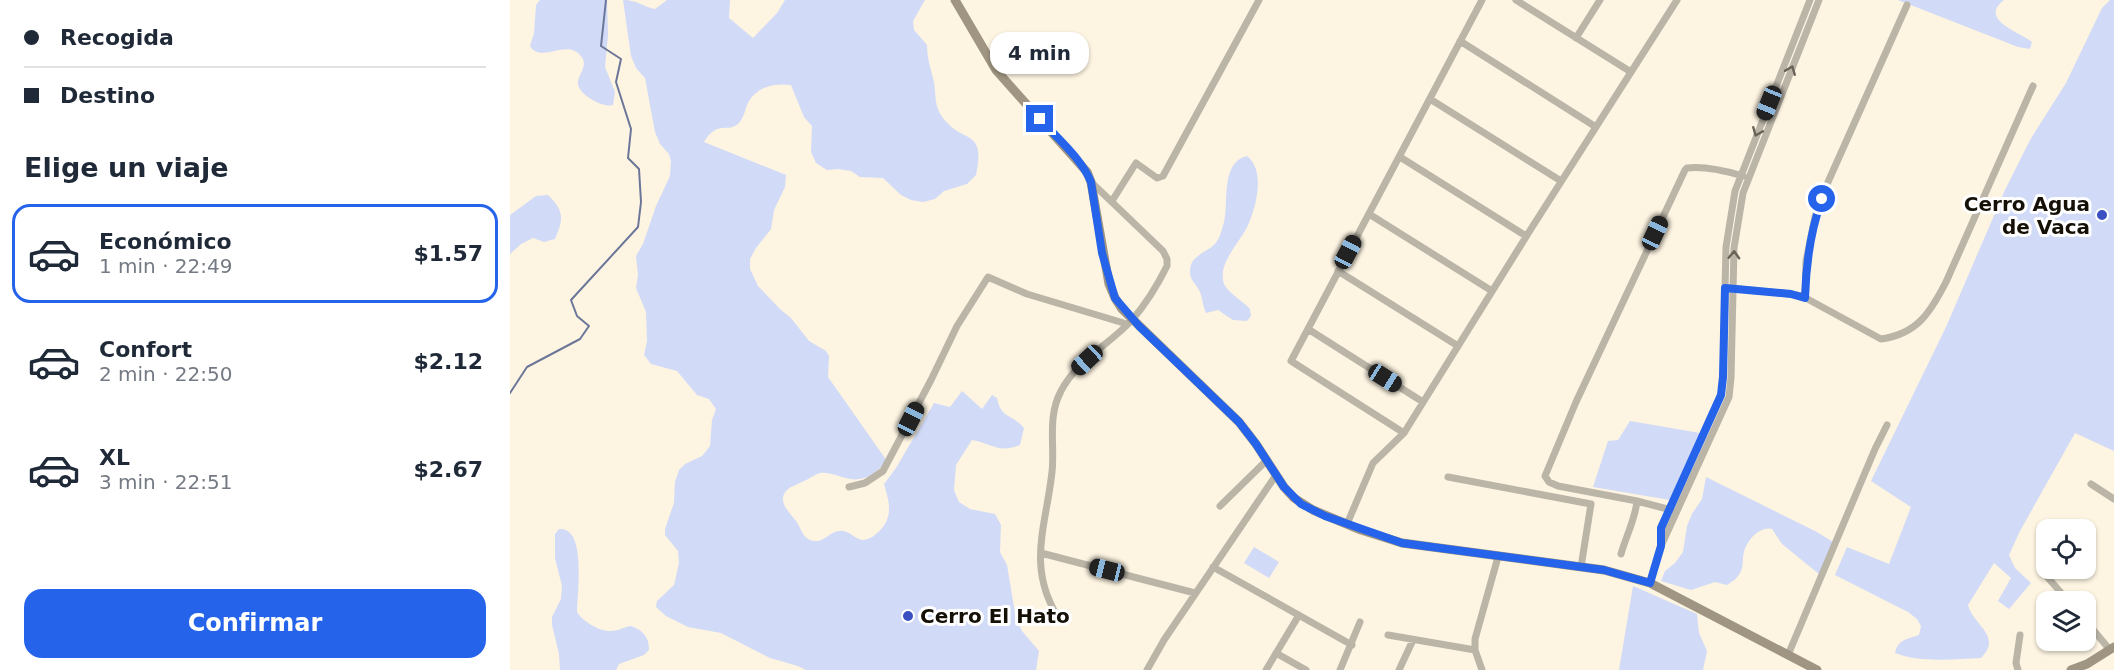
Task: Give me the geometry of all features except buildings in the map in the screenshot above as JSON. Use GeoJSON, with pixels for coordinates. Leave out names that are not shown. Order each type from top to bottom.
{"type":"FeatureCollection","features":[{"type":"Feature","properties":{"kind":"street"},"geometry":{"type":"LineString","coordinates":[[955,0],[996,69],[1087,172],[1091,182],[1109,284],[1130,322],[1239,422],[1284,487],[1301,504],[1325,516],[1402,543],[1581,567],[1615,573],[1650,583],[1817,670]]}},
{"type":"Feature","properties":{"kind":"street"},"geometry":{"type":"LineString","coordinates":[[1112,201],[1136,163],[1157,178],[1163,176],[1259,0]]}},
{"type":"Feature","properties":{"kind":"street"},"geometry":{"type":"LineString","coordinates":[[1404,433],[1291,361],[1482,0]]}},
{"type":"Feature","properties":{"kind":"street"},"geometry":{"type":"LineString","coordinates":[[1516,0],[1631,72]]}},
{"type":"Feature","properties":{"kind":"street"},"geometry":{"type":"LineString","coordinates":[[1576,38],[1600,0]]}},
{"type":"Feature","properties":{"kind":"street"},"geometry":{"type":"LineString","coordinates":[[1347,524],[1373,464],[1404,433],[1526,236],[1677,0]]}},
{"type":"Feature","properties":{"kind":"street"},"geometry":{"type":"LineString","coordinates":[[1650,583],[1661,546],[1660,533],[1673,511],[1721,395],[1729,288],[1730,215],[1810,0]]}},
{"type":"Feature","properties":{"kind":"street"},"geometry":{"type":"LineString","coordinates":[[1744,176],[1819,0]]}},
{"type":"Feature","properties":{"kind":"street"},"geometry":{"type":"LineString","coordinates":[[1805,298],[1806,261],[1815,217],[1828,182],[1907,5]]}},
{"type":"Feature","properties":{"kind":"street"},"geometry":{"type":"LineString","coordinates":[[1460,41],[1596,126]]}},
{"type":"Feature","properties":{"kind":"street"},"geometry":{"type":"LineString","coordinates":[[1729,288],[1791,294],[1805,298],[1881,339],[1899,334],[1920,321],[1930,311],[1947,282],[2033,86]]}},
{"type":"Feature","properties":{"kind":"street"},"geometry":{"type":"LineString","coordinates":[[1430,99],[1561,181]]}},
{"type":"Feature","properties":{"kind":"street"},"geometry":{"type":"LineString","coordinates":[[1400,157],[1526,236]]}},
{"type":"Feature","properties":{"kind":"street"},"geometry":{"type":"LineString","coordinates":[[1673,511],[1637,501],[1553,485],[1547,479],[1546,471],[1685,170],[1694,167],[1744,176]]}},
{"type":"Feature","properties":{"kind":"street"},"geometry":{"type":"LineString","coordinates":[[1059,619],[1049,602],[1042,581],[1041,554],[1043,522],[1052,470],[1052,424],[1055,405],[1061,390],[1073,374],[1130,322],[1167,266],[1167,259],[1163,251],[1091,182]]}},
{"type":"Feature","properties":{"kind":"street"},"geometry":{"type":"LineString","coordinates":[[1369,214],[1492,291]]}},
{"type":"Feature","properties":{"kind":"street"},"geometry":{"type":"LineString","coordinates":[[1338,271],[1458,346]]}},
{"type":"Feature","properties":{"kind":"street"},"geometry":{"type":"LineString","coordinates":[[849,487],[865,483],[883,471],[957,326],[988,277],[1027,294],[1130,322]]}},
{"type":"Feature","properties":{"kind":"street"},"geometry":{"type":"LineString","coordinates":[[1308,329],[1423,402]]}},
{"type":"Feature","properties":{"kind":"street"},"geometry":{"type":"LineString","coordinates":[[1788,656],[1887,425]]}},
{"type":"Feature","properties":{"kind":"street"},"geometry":{"type":"LineString","coordinates":[[1220,506],[1267,460]]}},
{"type":"Feature","properties":{"kind":"street"},"geometry":{"type":"LineString","coordinates":[[1147,670],[1276,475]]}},
{"type":"Feature","properties":{"kind":"street"},"geometry":{"type":"LineString","coordinates":[[1448,477],[1592,504],[1581,567]]}},
{"type":"Feature","properties":{"kind":"street"},"geometry":{"type":"LineString","coordinates":[[2091,484],[2114,499]]}},
{"type":"Feature","properties":{"kind":"street"},"geometry":{"type":"LineString","coordinates":[[1621,554],[1625,539],[1635,519],[1637,501]]}},
{"type":"Feature","properties":{"kind":"street"},"geometry":{"type":"LineString","coordinates":[[1041,554],[1196,593]]}},
{"type":"Feature","properties":{"kind":"street"},"geometry":{"type":"LineString","coordinates":[[1482,670],[1475,650],[1475,639],[1498,557]]}},
{"type":"Feature","properties":{"kind":"street"},"geometry":{"type":"LineString","coordinates":[[1213,567],[1352,645]]}},
{"type":"Feature","properties":{"kind":"street"},"geometry":{"type":"LineString","coordinates":[[2049,579],[2059,591]]}},
{"type":"Feature","properties":{"kind":"street"},"geometry":{"type":"LineString","coordinates":[[1266,670],[1299,615]]}},
{"type":"Feature","properties":{"kind":"street"},"geometry":{"type":"LineString","coordinates":[[1340,670],[1360,622]]}},
{"type":"Feature","properties":{"kind":"street"},"geometry":{"type":"LineString","coordinates":[[2071,670],[2112,649],[2096,632]]}},
{"type":"Feature","properties":{"kind":"street"},"geometry":{"type":"LineString","coordinates":[[1388,635],[1475,650]]}},
{"type":"Feature","properties":{"kind":"street"},"geometry":{"type":"LineString","coordinates":[[2018,670],[2016,663],[2020,635]]}},
{"type":"Feature","properties":{"kind":"street"},"geometry":{"type":"LineString","coordinates":[[1400,670],[1413,640]]}},
{"type":"Feature","properties":{"kind":"street"},"geometry":{"type":"LineString","coordinates":[[1276,653],[1306,670]]}},
{"type":"Feature","properties":{"kind":"shaded area"},"geometry":{"type":"Polygon","coordinates":[[[540,0],[607,0],[608,35],[605,67],[615,92],[613,105],[597,102],[581,91],[578,81],[584,62],[580,55],[568,49],[540,53],[530,46],[534,33],[536,5],[540,0]]]}},
{"type":"Feature","properties":{"kind":"shaded area"},"geometry":{"type":"Polygon","coordinates":[[[623,0],[655,9],[667,0],[730,0],[729,18],[753,38],[777,13],[785,0],[925,0],[913,21],[914,30],[927,45],[938,109],[951,126],[975,143],[978,150],[976,175],[967,184],[944,191],[935,199],[923,202],[901,195],[883,178],[860,177],[851,171],[838,169],[827,170],[816,163],[811,152],[812,126],[804,117],[791,85],[773,85],[757,92],[749,101],[739,123],[714,131],[704,142],[786,175],[785,187],[774,210],[771,229],[750,259],[750,269],[758,286],[791,318],[809,341],[826,351],[829,356],[828,377],[887,461],[862,479],[849,479],[820,473],[787,490],[783,498],[785,507],[810,540],[818,541],[839,531],[861,540],[871,538],[882,528],[888,517],[889,505],[884,484],[896,468],[934,403],[950,407],[962,391],[982,409],[992,395],[997,398],[1004,413],[1024,428],[1020,445],[1000,448],[972,440],[956,465],[954,490],[959,502],[970,509],[995,514],[1001,525],[1000,552],[1007,565],[1016,619],[1022,631],[1039,651],[1036,670],[806,670],[770,658],[721,633],[688,627],[666,616],[656,607],[657,601],[674,585],[679,563],[678,551],[665,535],[674,503],[675,482],[679,470],[685,464],[702,456],[710,446],[712,420],[716,409],[709,399],[697,395],[677,371],[651,364],[644,355],[647,341],[646,312],[636,288],[638,275],[636,256],[670,176],[671,161],[655,132],[645,78],[636,68],[631,56],[623,0]]]}},
{"type":"Feature","properties":{"kind":"shaded area"},"geometry":{"type":"Polygon","coordinates":[[[1898,0],[2004,0],[1997,7],[1998,19],[2032,42],[2030,49],[2018,47],[1898,0]]]}},
{"type":"Feature","properties":{"kind":"shaded area"},"geometry":{"type":"Polygon","coordinates":[[[2110,0],[2114,0],[2114,451],[2075,433],[2009,555],[2015,568],[2031,583],[2009,609],[1998,601],[2011,578],[1994,563],[1968,605],[1988,637],[1987,650],[1981,658],[1926,659],[1895,653],[1901,642],[1919,635],[1921,626],[1917,619],[1908,612],[1835,575],[1847,547],[1889,564],[1911,507],[1871,481],[1946,327],[2005,190],[2030,140],[2066,83],[2102,8],[2110,0]]]}},
{"type":"Feature","properties":{"kind":"shaded area"},"geometry":{"type":"Polygon","coordinates":[[[1247,156],[1253,163],[1258,180],[1254,209],[1248,225],[1226,261],[1223,276],[1226,287],[1250,309],[1251,316],[1247,321],[1233,320],[1218,310],[1206,313],[1200,292],[1191,278],[1190,270],[1193,261],[1215,244],[1221,233],[1229,175],[1238,160],[1247,156]]]}},
{"type":"Feature","properties":{"kind":"shaded area"},"geometry":{"type":"Polygon","coordinates":[[[548,195],[560,210],[561,215],[555,239],[544,242],[533,238],[521,244],[510,254],[510,215],[536,196],[548,195]]]}},
{"type":"Feature","properties":{"kind":"shaded area"},"geometry":{"type":"Polygon","coordinates":[[[1630,421],[1700,433],[1670,500],[1593,487],[1608,441],[1618,440],[1630,421]]]}},
{"type":"Feature","properties":{"kind":"shaded area"},"geometry":{"type":"Polygon","coordinates":[[[1706,477],[1835,543],[1819,574],[1782,544],[1772,529],[1767,529],[1751,539],[1744,552],[1740,573],[1727,585],[1715,582],[1691,590],[1661,581],[1665,571],[1683,552],[1687,526],[1702,499],[1706,477]]]}},
{"type":"Feature","properties":{"kind":"shaded area"},"geometry":{"type":"Polygon","coordinates":[[[559,529],[568,531],[574,538],[577,549],[579,577],[577,612],[579,615],[602,630],[614,631],[631,626],[642,632],[649,645],[649,650],[644,655],[619,664],[616,670],[560,670],[559,654],[552,625],[552,617],[561,599],[562,586],[555,558],[555,534],[559,529]]]}},
{"type":"Feature","properties":{"kind":"shaded area"},"geometry":{"type":"Polygon","coordinates":[[[1254,547],[1279,562],[1269,578],[1244,563],[1254,547]]]}},
{"type":"Feature","properties":{"kind":"shaded area"},"geometry":{"type":"Polygon","coordinates":[[[1633,586],[1697,614],[1699,633],[1707,651],[1703,670],[1619,670],[1633,586]]]}},
{"type":"Feature","properties":{"kind":"waterway"},"geometry":{"type":"LineString","coordinates":[[510,393],[527,367],[580,339],[589,326],[577,316],[571,300],[638,227],[641,202],[639,169],[628,158],[631,129],[616,82],[621,59],[601,46],[606,0]]}},
{"type":"Feature","properties":{"kind":"place","name":"Cerro Agua de Vaca"},"geometry":{"type":"Point","coordinates":[2102,215]}},
{"type":"Feature","properties":{"kind":"place","name":"Cerro El Hato"},"geometry":{"type":"Point","coordinates":[908,616]}},
{"type":"Feature","properties":{"kind":"route"},"geometry":{"type":"LineString","coordinates":[[1040,119],[1087,172],[1091,182],[1109,284],[1122,309],[1239,422],[1284,487],[1301,504],[1325,516],[1385,539],[1402,543],[1604,570],[1650,583],[1661,546],[1661,528],[1721,395],[1725,288],[1791,294],[1805,298],[1809,239],[1822,199]]}}]}
